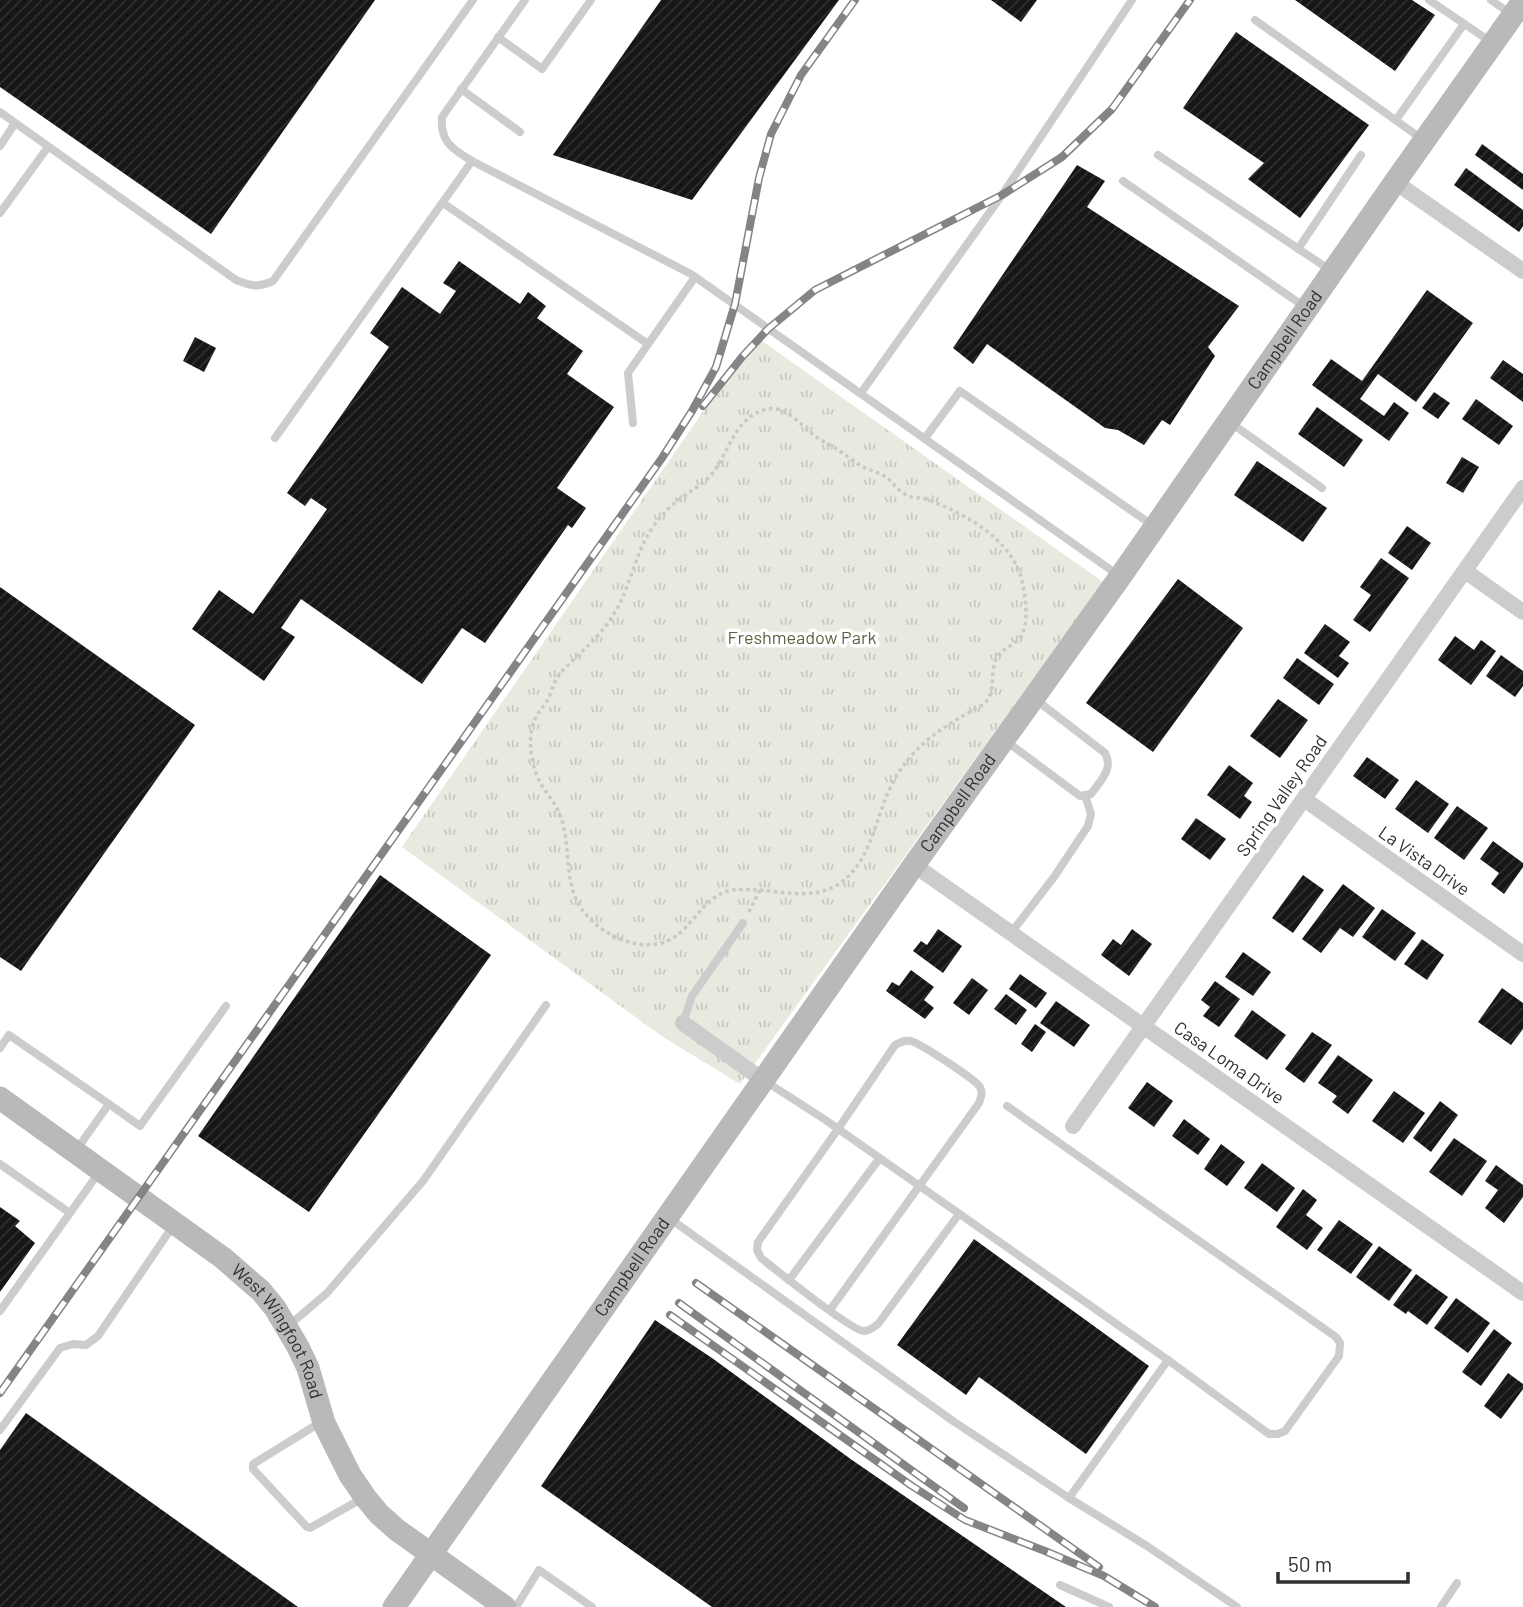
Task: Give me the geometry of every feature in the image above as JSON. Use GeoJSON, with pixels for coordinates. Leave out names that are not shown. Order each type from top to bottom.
{"type":"FeatureCollection","features":[{"type":"Feature","properties":{"kind":"street","name":"Campbell Road"},"geometry":{"type":"LineString","coordinates":[[394,1607],[666,1216],[1120,577],[1518,8]]}},
{"type":"Feature","properties":{"kind":"street"},"geometry":{"type":"LineString","coordinates":[[1395,182],[1523,271]]}},
{"type":"Feature","properties":{"kind":"street","name":"Spring Valley Road"},"geometry":{"type":"LineString","coordinates":[[1073,1126],[1523,488]]}},
{"type":"Feature","properties":{"kind":"street"},"geometry":{"type":"LineString","coordinates":[[1465,571],[1523,612]]}},
{"type":"Feature","properties":{"kind":"street","name":"La Vista Drive"},"geometry":{"type":"LineString","coordinates":[[1304,799],[1523,954]]}},
{"type":"Feature","properties":{"kind":"street","name":"Casa Loma Drive"},"geometry":{"type":"LineString","coordinates":[[914,865],[1523,1293]]}},
{"type":"Feature","properties":{"kind":"street"},"geometry":{"type":"LineString","coordinates":[[683,1023],[763,1080]]}},
{"type":"Feature","properties":{"kind":"street","name":"West Wingfoot Road"},"geometry":{"type":"LineString","coordinates":[[0,1098],[223,1258],[252,1283],[288,1327],[308,1368],[324,1421],[345,1465],[365,1497],[397,1530],[505,1607]]}},
{"type":"Feature","properties":{"kind":"lane"},"geometry":{"type":"LineString","coordinates":[[0,113],[236,280],[251,286],[262,286],[273,281],[473,0]]}},
{"type":"Feature","properties":{"kind":"lane"},"geometry":{"type":"LineString","coordinates":[[524,0],[442,117],[441,129],[454,150],[695,277],[1120,577]]}},
{"type":"Feature","properties":{"kind":"lane"},"geometry":{"type":"LineString","coordinates":[[498,37],[542,69],[591,0]]}},
{"type":"Feature","properties":{"kind":"lane"},"geometry":{"type":"LineString","coordinates":[[861,393],[1002,195],[1132,0]]}},
{"type":"Feature","properties":{"kind":"lane"},"geometry":{"type":"LineString","coordinates":[[1429,0],[1493,44]]}},
{"type":"Feature","properties":{"kind":"lane"},"geometry":{"type":"LineString","coordinates":[[1491,0],[1518,8]]}},
{"type":"Feature","properties":{"kind":"lane"},"geometry":{"type":"LineString","coordinates":[[1255,20],[1424,141]]}},
{"type":"Feature","properties":{"kind":"lane"},"geometry":{"type":"LineString","coordinates":[[1395,120],[1464,24]]}},
{"type":"Feature","properties":{"kind":"lane"},"geometry":{"type":"LineString","coordinates":[[461,89],[520,132]]}},
{"type":"Feature","properties":{"kind":"lane"},"geometry":{"type":"LineString","coordinates":[[0,146],[15,124]]}},
{"type":"Feature","properties":{"kind":"lane"},"geometry":{"type":"LineString","coordinates":[[0,213],[48,147]]}},
{"type":"Feature","properties":{"kind":"lane"},"geometry":{"type":"LineString","coordinates":[[1158,155],[1332,272]]}},
{"type":"Feature","properties":{"kind":"lane"},"geometry":{"type":"LineString","coordinates":[[1298,249],[1361,155]]}},
{"type":"Feature","properties":{"kind":"lane"},"geometry":{"type":"LineString","coordinates":[[275,438],[472,161]]}},
{"type":"Feature","properties":{"kind":"lane"},"geometry":{"type":"LineString","coordinates":[[1123,181],[1307,309]]}},
{"type":"Feature","properties":{"kind":"lane"},"geometry":{"type":"LineString","coordinates":[[443,202],[648,345]]}},
{"type":"Feature","properties":{"kind":"lane"},"geometry":{"type":"LineString","coordinates":[[632,423],[628,373],[695,277]]}},
{"type":"Feature","properties":{"kind":"lane"},"geometry":{"type":"LineString","coordinates":[[925,438],[960,391],[1155,527]]}},
{"type":"Feature","properties":{"kind":"lane"},"geometry":{"type":"LineString","coordinates":[[1228,421],[1322,488]]}},
{"type":"Feature","properties":{"kind":"lane"},"geometry":{"type":"LineString","coordinates":[[1003,740],[1080,796],[1091,794],[1109,766],[1109,759],[1105,753],[1033,698]]}},
{"type":"Feature","properties":{"kind":"lane"},"geometry":{"type":"LineString","coordinates":[[1011,933],[1054,877],[1088,826],[1091,814],[1085,795]]}},
{"type":"Feature","properties":{"kind":"lane"},"geometry":{"type":"LineString","coordinates":[[683,1023],[692,996],[743,923]]}},
{"type":"Feature","properties":{"kind":"lane"},"geometry":{"type":"LineString","coordinates":[[288,1327],[327,1293],[423,1181],[546,1005]]}},
{"type":"Feature","properties":{"kind":"lane"},"geometry":{"type":"LineString","coordinates":[[0,1048],[9,1035],[140,1126],[226,1006]]}},
{"type":"Feature","properties":{"kind":"lane"},"geometry":{"type":"LineString","coordinates":[[830,1310],[920,1187],[979,1103],[982,1094],[979,1086],[970,1078],[917,1044],[901,1041],[895,1045],[758,1242],[757,1250],[761,1258],[789,1280],[830,1310],[852,1326],[862,1332],[878,1324],[959,1214]]}},
{"type":"Feature","properties":{"kind":"lane"},"geometry":{"type":"LineString","coordinates":[[763,1080],[838,1129],[1269,1434],[1285,1431],[1339,1356],[1340,1343],[1336,1337],[1007,1107]]}},
{"type":"Feature","properties":{"kind":"lane"},"geometry":{"type":"LineString","coordinates":[[75,1151],[109,1104]]}},
{"type":"Feature","properties":{"kind":"lane"},"geometry":{"type":"LineString","coordinates":[[789,1280],[879,1158]]}},
{"type":"Feature","properties":{"kind":"lane"},"geometry":{"type":"LineString","coordinates":[[0,1164],[70,1213]]}},
{"type":"Feature","properties":{"kind":"lane"},"geometry":{"type":"LineString","coordinates":[[0,1311],[101,1170]]}},
{"type":"Feature","properties":{"kind":"lane"},"geometry":{"type":"LineString","coordinates":[[666,1216],[953,1421],[1237,1607]]}},
{"type":"Feature","properties":{"kind":"lane"},"geometry":{"type":"LineString","coordinates":[[0,1430],[60,1348],[73,1344],[86,1345],[98,1336],[175,1223]]}},
{"type":"Feature","properties":{"kind":"lane"},"geometry":{"type":"LineString","coordinates":[[1069,1498],[1168,1360]]}},
{"type":"Feature","properties":{"kind":"lane"},"geometry":{"type":"LineString","coordinates":[[324,1421],[253,1464],[253,1469],[310,1528],[365,1497]]}},
{"type":"Feature","properties":{"kind":"lane"},"geometry":{"type":"LineString","coordinates":[[516,1607],[539,1570],[592,1607]]}},
{"type":"Feature","properties":{"kind":"lane"},"geometry":{"type":"LineString","coordinates":[[1441,1607],[1457,1583]]}},
{"type":"Feature","properties":{"kind":"lane"},"geometry":{"type":"LineString","coordinates":[[1060,1585],[1109,1607]]}},
{"type":"Feature","properties":{"kind":"path"},"geometry":{"type":"LineString","coordinates":[[767,409],[776,409],[795,419],[866,469],[882,474],[901,492],[910,497],[927,499],[970,519],[998,542],[1007,551],[1019,573],[1026,619],[1021,637],[1005,648],[996,659],[989,700],[944,726],[915,751],[898,773],[868,847],[849,874],[839,883],[818,892],[760,890],[725,891],[716,896],[676,936],[664,942],[633,942],[620,939],[598,927],[580,906],[575,895],[564,828],[553,802],[540,782],[531,752],[530,737],[536,716],[551,695],[557,677],[604,629],[614,614],[645,540],[661,516],[710,475],[722,459],[736,430],[746,420],[767,409]]}},
{"type":"Feature","properties":{"kind":"path"},"geometry":{"type":"LineString","coordinates":[[743,923],[760,890]]}},
{"type":"Feature","properties":{"kind":"green space","name":"Freshmeadow Park"},"geometry":{"type":"Polygon","coordinates":[[[759,339],[1103,582],[740,1084],[663,1037],[402,847],[727,377],[759,339]]]}},
{"type":"Feature","properties":{"kind":"building"},"geometry":{"type":"Polygon","coordinates":[[[0,0],[375,0],[211,234],[0,87],[0,0]]]}},
{"type":"Feature","properties":{"kind":"building"},"geometry":{"type":"Polygon","coordinates":[[[661,0],[839,0],[692,200],[553,155],[661,0]]]}},
{"type":"Feature","properties":{"kind":"building"},"geometry":{"type":"Polygon","coordinates":[[[991,0],[1037,0],[1021,22],[991,0]]]}},
{"type":"Feature","properties":{"kind":"building"},"geometry":{"type":"Polygon","coordinates":[[[1295,0],[1412,0],[1435,15],[1395,71],[1295,0]]]}},
{"type":"Feature","properties":{"kind":"building"},"geometry":{"type":"Polygon","coordinates":[[[1236,32],[1369,125],[1300,218],[1248,179],[1264,163],[1183,108],[1236,32]]]}},
{"type":"Feature","properties":{"kind":"building"},"geometry":{"type":"Polygon","coordinates":[[[1482,144],[1523,174],[1523,190],[1475,155],[1482,144]]]}},
{"type":"Feature","properties":{"kind":"building"},"geometry":{"type":"Polygon","coordinates":[[[1077,165],[1105,181],[1087,207],[1239,306],[1208,347],[1215,356],[1170,425],[1162,420],[1144,445],[1118,430],[1105,428],[987,344],[973,364],[953,348],[1077,165]]]}},
{"type":"Feature","properties":{"kind":"building"},"geometry":{"type":"Polygon","coordinates":[[[1466,168],[1523,210],[1523,226],[1519,232],[1454,185],[1466,168]]]}},
{"type":"Feature","properties":{"kind":"building"},"geometry":{"type":"Polygon","coordinates":[[[459,261],[520,304],[528,292],[546,306],[537,318],[583,351],[567,374],[614,407],[557,488],[586,508],[572,528],[568,525],[485,643],[462,628],[422,684],[301,599],[281,628],[295,637],[264,681],[192,629],[219,590],[253,614],[327,509],[311,498],[305,506],[287,493],[389,347],[370,333],[402,287],[440,314],[456,291],[443,283],[459,261]]]}},
{"type":"Feature","properties":{"kind":"building"},"geometry":{"type":"Polygon","coordinates":[[[1427,290],[1473,323],[1416,402],[1378,374],[1360,399],[1384,416],[1394,402],[1409,413],[1389,441],[1312,385],[1331,359],[1362,381],[1427,290]]]}},
{"type":"Feature","properties":{"kind":"building"},"geometry":{"type":"Polygon","coordinates":[[[195,337],[216,348],[204,372],[183,361],[195,337]]]}},
{"type":"Feature","properties":{"kind":"building"},"geometry":{"type":"Polygon","coordinates":[[[1503,360],[1523,374],[1523,402],[1490,378],[1503,360]]]}},
{"type":"Feature","properties":{"kind":"building"},"geometry":{"type":"Polygon","coordinates":[[[1434,392],[1450,403],[1438,419],[1422,408],[1434,392]]]}},
{"type":"Feature","properties":{"kind":"building"},"geometry":{"type":"Polygon","coordinates":[[[1476,399],[1513,426],[1499,445],[1462,419],[1476,399]]]}},
{"type":"Feature","properties":{"kind":"building"},"geometry":{"type":"Polygon","coordinates":[[[1317,407],[1363,440],[1344,467],[1298,434],[1317,407]]]}},
{"type":"Feature","properties":{"kind":"building"},"geometry":{"type":"Polygon","coordinates":[[[1462,457],[1479,467],[1463,493],[1446,483],[1462,457]]]}},
{"type":"Feature","properties":{"kind":"building"},"geometry":{"type":"Polygon","coordinates":[[[1257,461],[1327,508],[1303,542],[1234,495],[1257,461]]]}},
{"type":"Feature","properties":{"kind":"building"},"geometry":{"type":"Polygon","coordinates":[[[1407,526],[1431,543],[1412,570],[1388,553],[1407,526]]]}},
{"type":"Feature","properties":{"kind":"building"},"geometry":{"type":"Polygon","coordinates":[[[1381,558],[1409,578],[1370,632],[1353,620],[1371,595],[1360,587],[1381,558]]]}},
{"type":"Feature","properties":{"kind":"building"},"geometry":{"type":"Polygon","coordinates":[[[1178,579],[1243,628],[1153,752],[1086,703],[1178,579]]]}},
{"type":"Feature","properties":{"kind":"building"},"geometry":{"type":"Polygon","coordinates":[[[0,587],[195,725],[21,971],[0,957],[0,587]]]}},
{"type":"Feature","properties":{"kind":"building"},"geometry":{"type":"Polygon","coordinates":[[[1325,624],[1350,642],[1339,656],[1349,663],[1338,678],[1304,653],[1325,624]]]}},
{"type":"Feature","properties":{"kind":"building"},"geometry":{"type":"Polygon","coordinates":[[[1455,636],[1474,650],[1481,640],[1496,651],[1471,685],[1438,660],[1455,636]]]}},
{"type":"Feature","properties":{"kind":"building"},"geometry":{"type":"Polygon","coordinates":[[[1501,655],[1523,671],[1523,686],[1515,697],[1486,676],[1501,655]]]}},
{"type":"Feature","properties":{"kind":"building"},"geometry":{"type":"Polygon","coordinates":[[[1297,658],[1334,684],[1319,705],[1283,678],[1297,658]]]}},
{"type":"Feature","properties":{"kind":"building"},"geometry":{"type":"Polygon","coordinates":[[[1278,699],[1308,720],[1280,758],[1250,736],[1278,699]]]}},
{"type":"Feature","properties":{"kind":"building"},"geometry":{"type":"Polygon","coordinates":[[[1367,757],[1399,780],[1385,799],[1353,776],[1367,757]]]}},
{"type":"Feature","properties":{"kind":"building"},"geometry":{"type":"Polygon","coordinates":[[[1229,765],[1253,783],[1244,796],[1252,802],[1240,819],[1207,795],[1229,765]]]}},
{"type":"Feature","properties":{"kind":"building"},"geometry":{"type":"Polygon","coordinates":[[[1416,780],[1449,804],[1428,833],[1395,809],[1416,780]]]}},
{"type":"Feature","properties":{"kind":"building"},"geometry":{"type":"Polygon","coordinates":[[[1457,806],[1488,828],[1464,860],[1434,838],[1457,806]]]}},
{"type":"Feature","properties":{"kind":"building"},"geometry":{"type":"Polygon","coordinates":[[[1196,818],[1226,839],[1210,860],[1181,839],[1196,818]]]}},
{"type":"Feature","properties":{"kind":"building"},"geometry":{"type":"Polygon","coordinates":[[[1493,841],[1523,863],[1504,894],[1491,884],[1499,873],[1480,859],[1493,841]]]}},
{"type":"Feature","properties":{"kind":"building"},"geometry":{"type":"Polygon","coordinates":[[[380,875],[491,955],[309,1212],[198,1136],[380,875]]]}},
{"type":"Feature","properties":{"kind":"building"},"geometry":{"type":"Polygon","coordinates":[[[1303,875],[1324,890],[1293,933],[1272,918],[1303,875]]]}},
{"type":"Feature","properties":{"kind":"building"},"geometry":{"type":"Polygon","coordinates":[[[1343,884],[1375,908],[1353,937],[1340,928],[1321,953],[1302,939],[1343,884]]]}},
{"type":"Feature","properties":{"kind":"building"},"geometry":{"type":"Polygon","coordinates":[[[1382,909],[1416,933],[1395,961],[1362,937],[1382,909]]]}},
{"type":"Feature","properties":{"kind":"building"},"geometry":{"type":"Polygon","coordinates":[[[938,929],[962,946],[943,973],[913,951],[921,941],[927,945],[938,929]]]}},
{"type":"Feature","properties":{"kind":"building"},"geometry":{"type":"Polygon","coordinates":[[[1132,929],[1152,944],[1129,976],[1101,955],[1113,939],[1121,945],[1132,929]]]}},
{"type":"Feature","properties":{"kind":"building"},"geometry":{"type":"Polygon","coordinates":[[[1422,939],[1444,955],[1427,980],[1404,964],[1422,939]]]}},
{"type":"Feature","properties":{"kind":"building"},"geometry":{"type":"Polygon","coordinates":[[[1243,952],[1271,972],[1253,996],[1225,977],[1243,952]]]}},
{"type":"Feature","properties":{"kind":"building"},"geometry":{"type":"Polygon","coordinates":[[[911,970],[934,987],[924,1000],[934,1008],[925,1019],[886,991],[892,982],[899,986],[911,970]]]}},
{"type":"Feature","properties":{"kind":"building"},"geometry":{"type":"Polygon","coordinates":[[[1020,974],[1047,993],[1036,1008],[1009,989],[1020,974]]]}},
{"type":"Feature","properties":{"kind":"building"},"geometry":{"type":"Polygon","coordinates":[[[972,978],[988,990],[969,1015],[953,1003],[972,978]]]}},
{"type":"Feature","properties":{"kind":"building"},"geometry":{"type":"Polygon","coordinates":[[[1215,981],[1240,999],[1219,1027],[1203,1016],[1210,1007],[1201,1000],[1215,981]]]}},
{"type":"Feature","properties":{"kind":"building"},"geometry":{"type":"Polygon","coordinates":[[[1502,988],[1523,1003],[1523,1029],[1511,1045],[1478,1022],[1502,988]]]}},
{"type":"Feature","properties":{"kind":"building"},"geometry":{"type":"Polygon","coordinates":[[[1006,994],[1027,1010],[1016,1025],[994,1009],[1006,994]]]}},
{"type":"Feature","properties":{"kind":"building"},"geometry":{"type":"Polygon","coordinates":[[[1056,1001],[1090,1025],[1074,1047],[1040,1023],[1056,1001]]]}},
{"type":"Feature","properties":{"kind":"building"},"geometry":{"type":"Polygon","coordinates":[[[1252,1010],[1286,1035],[1267,1060],[1234,1036],[1252,1010]]]}},
{"type":"Feature","properties":{"kind":"building"},"geometry":{"type":"Polygon","coordinates":[[[1035,1024],[1046,1032],[1032,1052],[1021,1044],[1035,1024]]]}},
{"type":"Feature","properties":{"kind":"building"},"geometry":{"type":"Polygon","coordinates":[[[1312,1032],[1332,1045],[1304,1083],[1285,1069],[1312,1032]]]}},
{"type":"Feature","properties":{"kind":"building"},"geometry":{"type":"Polygon","coordinates":[[[1338,1055],[1373,1080],[1348,1114],[1332,1102],[1337,1096],[1318,1083],[1338,1055]]]}},
{"type":"Feature","properties":{"kind":"building"},"geometry":{"type":"Polygon","coordinates":[[[1147,1082],[1173,1101],[1154,1127],[1128,1108],[1147,1082]]]}},
{"type":"Feature","properties":{"kind":"building"},"geometry":{"type":"Polygon","coordinates":[[[1394,1091],[1425,1113],[1403,1143],[1372,1121],[1394,1091]]]}},
{"type":"Feature","properties":{"kind":"building"},"geometry":{"type":"Polygon","coordinates":[[[1440,1101],[1458,1115],[1431,1152],[1413,1138],[1440,1101]]]}},
{"type":"Feature","properties":{"kind":"building"},"geometry":{"type":"Polygon","coordinates":[[[1184,1119],[1210,1139],[1198,1155],[1172,1136],[1184,1119]]]}},
{"type":"Feature","properties":{"kind":"building"},"geometry":{"type":"Polygon","coordinates":[[[1454,1138],[1487,1161],[1462,1196],[1429,1172],[1454,1138]]]}},
{"type":"Feature","properties":{"kind":"building"},"geometry":{"type":"Polygon","coordinates":[[[1221,1144],[1245,1162],[1227,1186],[1204,1169],[1221,1144]]]}},
{"type":"Feature","properties":{"kind":"building"},"geometry":{"type":"Polygon","coordinates":[[[1262,1163],[1295,1188],[1277,1212],[1244,1188],[1262,1163]]]}},
{"type":"Feature","properties":{"kind":"building"},"geometry":{"type":"Polygon","coordinates":[[[1496,1165],[1523,1185],[1523,1197],[1504,1223],[1485,1208],[1498,1190],[1485,1181],[1496,1165]]]}},
{"type":"Feature","properties":{"kind":"building"},"geometry":{"type":"Polygon","coordinates":[[[1303,1189],[1317,1200],[1306,1215],[1323,1228],[1307,1250],[1276,1227],[1303,1189]]]}},
{"type":"Feature","properties":{"kind":"building"},"geometry":{"type":"Polygon","coordinates":[[[0,1207],[20,1221],[15,1226],[35,1243],[0,1292],[0,1207]]]}},
{"type":"Feature","properties":{"kind":"building"},"geometry":{"type":"Polygon","coordinates":[[[1339,1220],[1373,1244],[1351,1274],[1317,1250],[1339,1220]]]}},
{"type":"Feature","properties":{"kind":"building"},"geometry":{"type":"Polygon","coordinates":[[[974,1239],[1149,1366],[1086,1454],[979,1377],[966,1395],[897,1345],[974,1239]]]}},
{"type":"Feature","properties":{"kind":"building"},"geometry":{"type":"Polygon","coordinates":[[[1379,1246],[1412,1270],[1389,1301],[1356,1277],[1379,1246]]]}},
{"type":"Feature","properties":{"kind":"building"},"geometry":{"type":"Polygon","coordinates":[[[1416,1274],[1448,1297],[1427,1325],[1408,1311],[1406,1314],[1393,1305],[1416,1274]]]}},
{"type":"Feature","properties":{"kind":"building"},"geometry":{"type":"Polygon","coordinates":[[[1456,1298],[1490,1323],[1468,1353],[1434,1328],[1456,1298]]]}},
{"type":"Feature","properties":{"kind":"building"},"geometry":{"type":"Polygon","coordinates":[[[655,1320],[1066,1607],[712,1607],[541,1486],[655,1320]]]}},
{"type":"Feature","properties":{"kind":"building"},"geometry":{"type":"Polygon","coordinates":[[[1494,1329],[1512,1343],[1481,1386],[1462,1372],[1494,1329]]]}},
{"type":"Feature","properties":{"kind":"building"},"geometry":{"type":"Polygon","coordinates":[[[1508,1373],[1523,1384],[1523,1389],[1501,1419],[1484,1406],[1508,1373]]]}},
{"type":"Feature","properties":{"kind":"building"},"geometry":{"type":"Polygon","coordinates":[[[26,1413],[298,1607],[0,1607],[0,1450],[26,1413]]]}},
{"type":"Feature","properties":{"kind":"railway"},"geometry":{"type":"LineString","coordinates":[[0,1393],[662,458],[692,411],[716,367],[735,304],[759,178],[771,134],[801,75],[855,0]]}},
{"type":"Feature","properties":{"kind":"railway"},"geometry":{"type":"LineString","coordinates":[[703,406],[768,329],[815,290],[1002,195],[1062,157],[1112,109],[1190,0]]}},
{"type":"Feature","properties":{"kind":"railway"},"geometry":{"type":"LineString","coordinates":[[696,1283],[1099,1567]]}},
{"type":"Feature","properties":{"kind":"railway"},"geometry":{"type":"LineString","coordinates":[[679,1303],[964,1508]]}},
{"type":"Feature","properties":{"kind":"railway"},"geometry":{"type":"LineString","coordinates":[[670,1315],[912,1486],[965,1520],[1104,1576],[1155,1607]]}}]}
